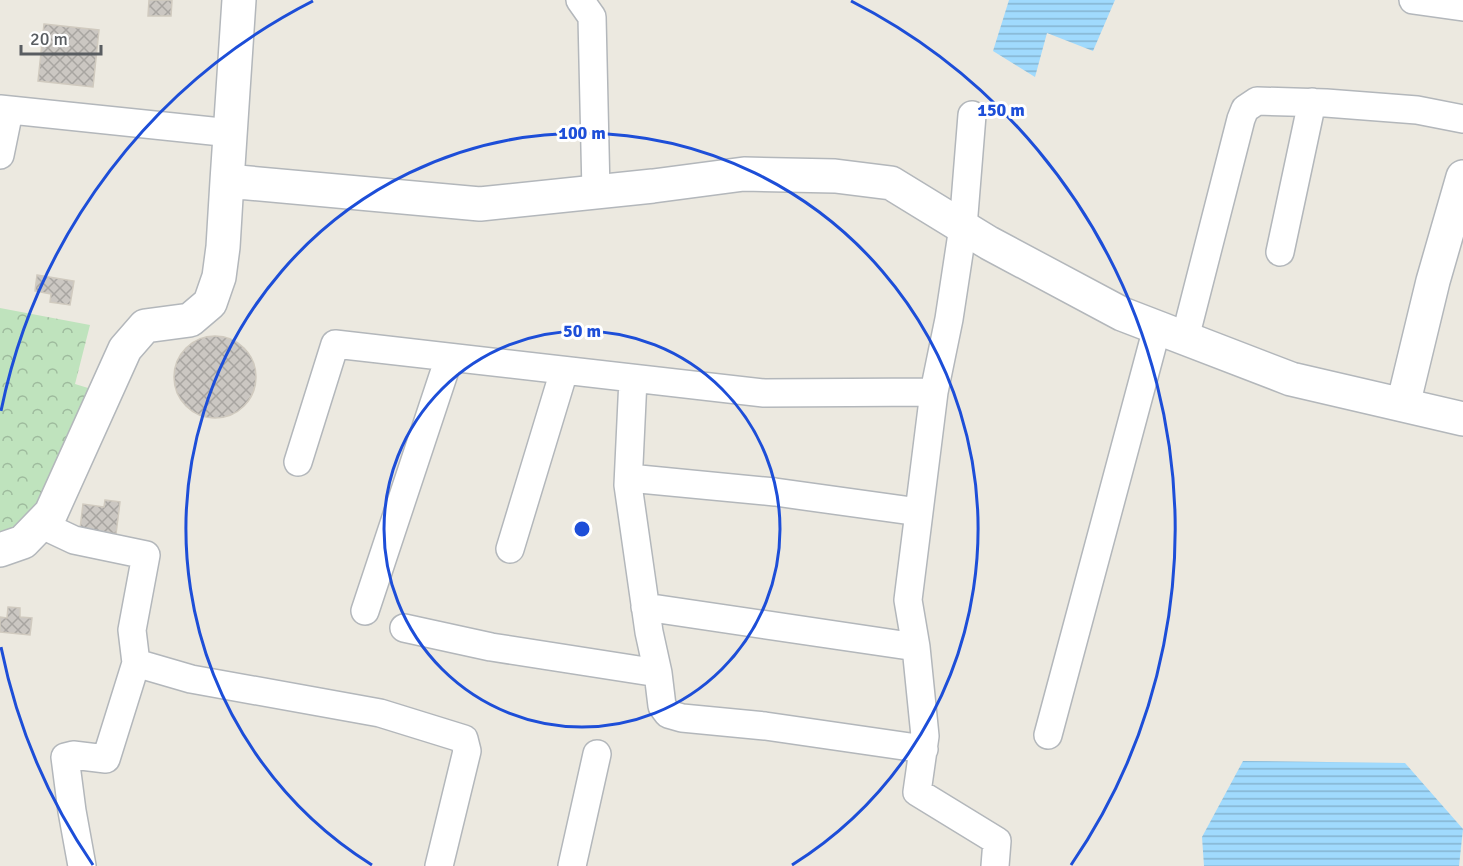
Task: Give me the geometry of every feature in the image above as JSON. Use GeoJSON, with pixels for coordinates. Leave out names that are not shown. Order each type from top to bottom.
{"type":"FeatureCollection","features":[{"type":"Feature","properties":{"kind":"street"},"geometry":{"type":"LineString","coordinates":[[0,550],[23,542],[51,513],[124,349],[146,326],[190,321],[210,303],[219,277],[239,0]]}},
{"type":"Feature","properties":{"kind":"street"},"geometry":{"type":"LineString","coordinates":[[580,0],[592,17],[596,192]]}},
{"type":"Feature","properties":{"kind":"street"},"geometry":{"type":"LineString","coordinates":[[1413,0],[1463,7]]}},
{"type":"Feature","properties":{"kind":"street"},"geometry":{"type":"LineString","coordinates":[[1048,735],[1171,333],[1245,109],[1257,101],[1312,102],[1417,110],[1463,119]]}},
{"type":"Feature","properties":{"kind":"street"},"geometry":{"type":"LineString","coordinates":[[1280,252],[1312,102]]}},
{"type":"Feature","properties":{"kind":"street"},"geometry":{"type":"LineString","coordinates":[[0,155],[4,110],[231,133]]}},
{"type":"Feature","properties":{"kind":"street"},"geometry":{"type":"LineString","coordinates":[[972,115],[963,227],[949,319],[934,392],[909,600],[925,736],[917,792],[997,841],[994,866]]}},
{"type":"Feature","properties":{"kind":"street"},"geometry":{"type":"LineString","coordinates":[[227,181],[480,204],[744,174],[835,176],[891,183],[989,243],[1122,314],[1291,379],[1463,419]]}},
{"type":"Feature","properties":{"kind":"street"},"geometry":{"type":"LineString","coordinates":[[1403,405],[1433,282],[1463,177]]}},
{"type":"Feature","properties":{"kind":"street"},"geometry":{"type":"LineString","coordinates":[[298,462],[335,344],[764,393],[934,392]]}},
{"type":"Feature","properties":{"kind":"street"},"geometry":{"type":"LineString","coordinates":[[365,611],[449,358]]}},
{"type":"Feature","properties":{"kind":"street"},"geometry":{"type":"LineString","coordinates":[[510,549],[564,371]]}},
{"type":"Feature","properties":{"kind":"street"},"geometry":{"type":"LineString","coordinates":[[633,379],[629,478],[645,607],[662,706],[668,714],[682,718],[765,726],[924,749]]}},
{"type":"Feature","properties":{"kind":"street"},"geometry":{"type":"LineString","coordinates":[[629,478],[775,492],[919,512]]}},
{"type":"Feature","properties":{"kind":"street"},"geometry":{"type":"LineString","coordinates":[[40,524],[74,540],[146,555],[132,630],[136,663],[106,759],[73,755],[65,757],[82,866]]}},
{"type":"Feature","properties":{"kind":"street"},"geometry":{"type":"LineString","coordinates":[[645,607],[916,647]]}},
{"type":"Feature","properties":{"kind":"street"},"geometry":{"type":"LineString","coordinates":[[404,628],[491,647],[658,673]]}},
{"type":"Feature","properties":{"kind":"street"},"geometry":{"type":"LineString","coordinates":[[136,663],[191,679],[380,713],[464,739],[467,751],[439,866]]}},
{"type":"Feature","properties":{"kind":"street"},"geometry":{"type":"LineString","coordinates":[[572,866],[597,754]]}},
{"type":"Feature","properties":{"kind":"green space"},"geometry":{"type":"Polygon","coordinates":[[[0,308],[90,325],[75,384],[98,391],[79,433],[9,555],[0,554],[0,308]]]}},
{"type":"Feature","properties":{"kind":"water"},"geometry":{"type":"Polygon","coordinates":[[[1009,0],[1115,0],[1093,51],[1047,33],[1035,77],[993,51],[1009,0]]]}},
{"type":"Feature","properties":{"kind":"water"},"geometry":{"type":"Polygon","coordinates":[[[1243,761],[1405,763],[1463,829],[1459,866],[1204,866],[1202,837],[1243,761]]]}},
{"type":"Feature","properties":{"kind":"building"},"geometry":{"type":"Polygon","coordinates":[[[149,0],[172,0],[171,16],[148,16],[149,0]]]}},
{"type":"Feature","properties":{"kind":"building"},"geometry":{"type":"Polygon","coordinates":[[[44,24],[99,30],[93,87],[38,81],[44,24]]]}},
{"type":"Feature","properties":{"kind":"building"},"geometry":{"type":"Polygon","coordinates":[[[37,275],[74,281],[70,305],[50,302],[51,294],[35,291],[37,275]]]}},
{"type":"Feature","properties":{"kind":"building"},"geometry":{"type":"Polygon","coordinates":[[[215,336],[231,340],[244,348],[252,361],[256,377],[252,393],[244,406],[231,414],[215,418],[199,414],[186,406],[178,393],[174,377],[178,361],[186,348],[199,340],[215,336]]]}},
{"type":"Feature","properties":{"kind":"building"},"geometry":{"type":"Polygon","coordinates":[[[105,500],[120,502],[116,534],[80,529],[83,504],[104,507],[105,500]]]}},
{"type":"Feature","properties":{"kind":"building"},"geometry":{"type":"Polygon","coordinates":[[[8,607],[20,608],[20,617],[32,618],[30,635],[0,632],[0,617],[7,618],[8,607]]]}}]}
